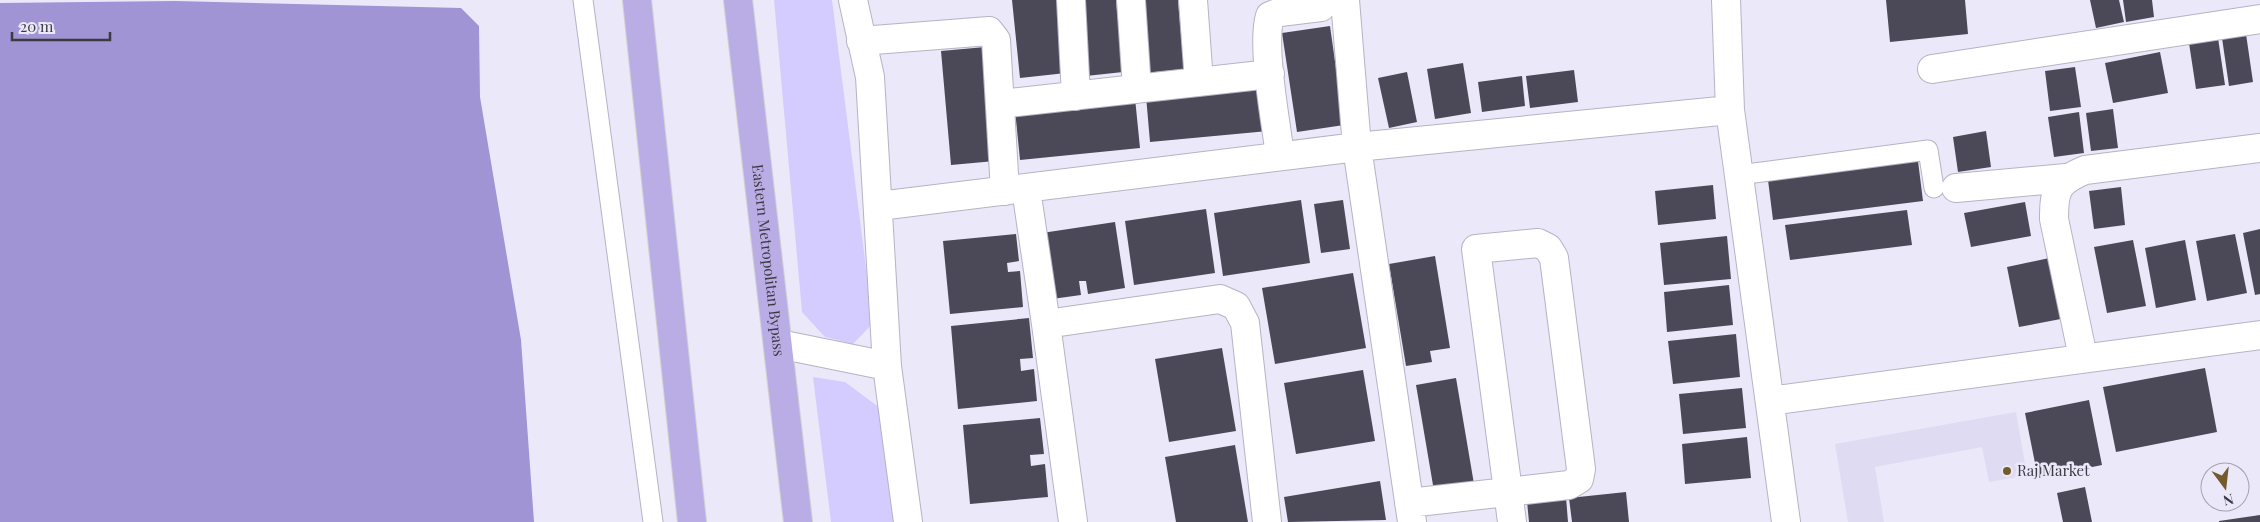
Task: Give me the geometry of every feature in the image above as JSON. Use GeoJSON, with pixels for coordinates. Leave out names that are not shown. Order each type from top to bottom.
{"type":"FeatureCollection","features":[{"type":"Feature","properties":{"kind":"main road"},"geometry":{"type":"LineString","coordinates":[[637,0],[692,522]]}},
{"type":"Feature","properties":{"kind":"main road","name":"Eastern Metropolitan Bypass"},"geometry":{"type":"LineString","coordinates":[[738,0],[798,522]]}},
{"type":"Feature","properties":{"kind":"street"},"geometry":{"type":"LineString","coordinates":[[853,0],[870,77],[888,366],[908,522]]}},
{"type":"Feature","properties":{"kind":"street"},"geometry":{"type":"LineString","coordinates":[[1072,0],[1076,96]]}},
{"type":"Feature","properties":{"kind":"street"},"geometry":{"type":"LineString","coordinates":[[1131,0],[1137,89]]}},
{"type":"Feature","properties":{"kind":"street"},"geometry":{"type":"LineString","coordinates":[[1194,0],[1199,82]]}},
{"type":"Feature","properties":{"kind":"street"},"geometry":{"type":"LineString","coordinates":[[1726,0],[1730,110],[1786,522]]}},
{"type":"Feature","properties":{"kind":"street"},"geometry":{"type":"LineString","coordinates":[[1280,156],[1270,74],[1267,26],[1270,16],[1280,12],[1333,4],[1357,147],[1410,513],[1508,491],[1569,485],[1579,479],[1581,468],[1554,258],[1548,248],[1538,243],[1476,249],[1508,491],[1512,522]]}},
{"type":"Feature","properties":{"kind":"street"},"geometry":{"type":"LineString","coordinates":[[1932,68],[2260,19]]}},
{"type":"Feature","properties":{"kind":"street"},"geometry":{"type":"LineString","coordinates":[[861,41],[989,31],[996,40],[1000,104],[1015,190],[1046,324],[1073,522]]}},
{"type":"Feature","properties":{"kind":"street"},"geometry":{"type":"LineString","coordinates":[[1000,104],[1270,74]]}},
{"type":"Feature","properties":{"kind":"street"},"geometry":{"type":"LineString","coordinates":[[878,206],[1357,147],[1730,110]]}},
{"type":"Feature","properties":{"kind":"street"},"geometry":{"type":"LineString","coordinates":[[1945,188],[2066,178],[2085,170],[2260,148]]}},
{"type":"Feature","properties":{"kind":"street"},"geometry":{"type":"LineString","coordinates":[[2066,178],[2054,197],[2054,219],[2083,358]]}},
{"type":"Feature","properties":{"kind":"street"},"geometry":{"type":"LineString","coordinates":[[1046,324],[1220,299],[1236,306],[1245,323],[1267,522]]}},
{"type":"Feature","properties":{"kind":"street"},"geometry":{"type":"LineString","coordinates":[[1770,401],[2260,334]]}},
{"type":"Feature","properties":{"kind":"street"},"geometry":{"type":"LineString","coordinates":[[779,344],[888,366]]}},
{"type":"Feature","properties":{"kind":"lane"},"geometry":{"type":"LineString","coordinates":[[583,0],[653,522]]}},
{"type":"Feature","properties":{"kind":"lane"},"geometry":{"type":"LineString","coordinates":[[1739,175],[1928,150],[1945,188]]}},
{"type":"Feature","properties":{"kind":"shaded area"},"geometry":{"type":"Polygon","coordinates":[[[774,0],[832,0],[873,323],[853,344],[825,337],[802,312],[774,0]]]}},
{"type":"Feature","properties":{"kind":"shaded area"},"geometry":{"type":"Polygon","coordinates":[[[175,1],[461,8],[479,26],[480,97],[521,340],[534,522],[0,522],[0,3],[175,1]]]}},
{"type":"Feature","properties":{"kind":"shaded area"},"geometry":{"type":"Polygon","coordinates":[[[813,377],[845,382],[884,411],[896,522],[831,522],[813,377]]]}},
{"type":"Feature","properties":{"kind":"shaded area","name":"Raj Market"},"geometry":{"type":"Polygon","coordinates":[[[2016,412],[2027,475],[1989,482],[1982,447],[1875,467],[1884,522],[1848,522],[1835,444],[2016,412]]]}},
{"type":"Feature","properties":{"kind":"building"},"geometry":{"type":"Polygon","coordinates":[[[1012,0],[1060,0],[1066,73],[1020,78],[1012,0]]]}},
{"type":"Feature","properties":{"kind":"building"},"geometry":{"type":"Polygon","coordinates":[[[1079,0],[1116,0],[1123,72],[1086,76],[1079,0]]]}},
{"type":"Feature","properties":{"kind":"building"},"geometry":{"type":"Polygon","coordinates":[[[1140,0],[1178,0],[1184,69],[1146,73],[1140,0]]]}},
{"type":"Feature","properties":{"kind":"building"},"geometry":{"type":"Polygon","coordinates":[[[1886,0],[1965,0],[1968,34],[1890,42],[1886,0]]]}},
{"type":"Feature","properties":{"kind":"building"},"geometry":{"type":"Polygon","coordinates":[[[2090,0],[2119,0],[2124,22],[2096,28],[2090,0]]]}},
{"type":"Feature","properties":{"kind":"building"},"geometry":{"type":"Polygon","coordinates":[[[2123,0],[2152,0],[2154,17],[2126,22],[2123,0]]]}},
{"type":"Feature","properties":{"kind":"building"},"geometry":{"type":"Polygon","coordinates":[[[1330,26],[1344,125],[1297,132],[1282,33],[1330,26]]]}},
{"type":"Feature","properties":{"kind":"building"},"geometry":{"type":"Polygon","coordinates":[[[2246,34],[2253,82],[2229,86],[2222,38],[2246,34]]]}},
{"type":"Feature","properties":{"kind":"building"},"geometry":{"type":"Polygon","coordinates":[[[2218,38],[2225,85],[2196,89],[2189,43],[2218,38]]]}},
{"type":"Feature","properties":{"kind":"building"},"geometry":{"type":"Polygon","coordinates":[[[985,47],[995,161],[951,165],[941,51],[985,47]]]}},
{"type":"Feature","properties":{"kind":"building"},"geometry":{"type":"Polygon","coordinates":[[[2160,52],[2168,93],[2113,103],[2105,63],[2160,52]]]}},
{"type":"Feature","properties":{"kind":"building"},"geometry":{"type":"Polygon","coordinates":[[[1463,63],[1471,113],[1435,119],[1427,69],[1463,63]]]}},
{"type":"Feature","properties":{"kind":"building"},"geometry":{"type":"Polygon","coordinates":[[[2075,67],[2081,107],[2050,111],[2045,71],[2075,67]]]}},
{"type":"Feature","properties":{"kind":"building"},"geometry":{"type":"Polygon","coordinates":[[[1574,70],[1578,102],[1530,108],[1526,76],[1574,70]]]}},
{"type":"Feature","properties":{"kind":"building"},"geometry":{"type":"Polygon","coordinates":[[[1407,72],[1417,122],[1389,128],[1378,78],[1407,72]]]}},
{"type":"Feature","properties":{"kind":"building"},"geometry":{"type":"Polygon","coordinates":[[[1522,76],[1525,106],[1482,112],[1478,82],[1522,76]]]}},
{"type":"Feature","properties":{"kind":"building"},"geometry":{"type":"Polygon","coordinates":[[[1264,84],[1268,131],[1150,142],[1146,96],[1264,84]]]}},
{"type":"Feature","properties":{"kind":"building"},"geometry":{"type":"Polygon","coordinates":[[[1135,98],[1140,148],[1020,160],[1015,110],[1135,98]]]}},
{"type":"Feature","properties":{"kind":"building"},"geometry":{"type":"Polygon","coordinates":[[[2113,109],[2118,148],[2091,151],[2086,113],[2113,109]]]}},
{"type":"Feature","properties":{"kind":"building"},"geometry":{"type":"Polygon","coordinates":[[[2079,112],[2084,153],[2054,157],[2048,117],[2079,112]]]}},
{"type":"Feature","properties":{"kind":"building"},"geometry":{"type":"Polygon","coordinates":[[[1986,131],[1991,167],[1958,172],[1953,137],[1986,131]]]}},
{"type":"Feature","properties":{"kind":"building"},"geometry":{"type":"Polygon","coordinates":[[[1918,161],[1923,201],[1773,220],[1768,180],[1918,161]]]}},
{"type":"Feature","properties":{"kind":"building"},"geometry":{"type":"Polygon","coordinates":[[[1713,185],[1716,219],[1658,225],[1655,191],[1713,185]]]}},
{"type":"Feature","properties":{"kind":"building"},"geometry":{"type":"Polygon","coordinates":[[[2121,187],[2125,225],[2094,229],[2089,191],[2121,187]]]}},
{"type":"Feature","properties":{"kind":"building"},"geometry":{"type":"Polygon","coordinates":[[[1301,200],[1310,263],[1223,276],[1214,213],[1301,200]]]}},
{"type":"Feature","properties":{"kind":"building"},"geometry":{"type":"Polygon","coordinates":[[[1343,200],[1350,249],[1321,253],[1314,204],[1343,200]]]}},
{"type":"Feature","properties":{"kind":"building"},"geometry":{"type":"Polygon","coordinates":[[[2025,202],[2031,236],[1971,247],[1964,213],[2025,202]]]}},
{"type":"Feature","properties":{"kind":"building"},"geometry":{"type":"Polygon","coordinates":[[[1206,209],[1215,273],[1134,285],[1125,221],[1206,209]]]}},
{"type":"Feature","properties":{"kind":"building"},"geometry":{"type":"Polygon","coordinates":[[[1907,210],[1912,245],[1790,260],[1785,225],[1907,210]]]}},
{"type":"Feature","properties":{"kind":"building"},"geometry":{"type":"Polygon","coordinates":[[[1115,222],[1125,288],[1088,294],[1086,281],[1079,281],[1081,295],[1052,299],[1042,233],[1115,222]]]}},
{"type":"Feature","properties":{"kind":"building"},"geometry":{"type":"Polygon","coordinates":[[[2260,229],[2260,294],[2255,295],[2243,233],[2260,229]]]}},
{"type":"Feature","properties":{"kind":"building"},"geometry":{"type":"Polygon","coordinates":[[[1016,234],[1019,261],[1007,263],[1008,272],[1020,271],[1023,307],[950,314],[943,241],[1016,234]]]}},
{"type":"Feature","properties":{"kind":"building"},"geometry":{"type":"Polygon","coordinates":[[[2235,234],[2247,293],[2207,301],[2196,241],[2235,234]]]}},
{"type":"Feature","properties":{"kind":"building"},"geometry":{"type":"Polygon","coordinates":[[[1727,236],[1731,279],[1664,285],[1660,243],[1727,236]]]}},
{"type":"Feature","properties":{"kind":"building"},"geometry":{"type":"Polygon","coordinates":[[[2133,240],[2146,306],[2107,313],[2094,247],[2133,240]]]}},
{"type":"Feature","properties":{"kind":"building"},"geometry":{"type":"Polygon","coordinates":[[[2185,240],[2196,300],[2156,308],[2145,248],[2185,240]]]}},
{"type":"Feature","properties":{"kind":"building"},"geometry":{"type":"Polygon","coordinates":[[[1435,256],[1450,348],[1430,351],[1432,362],[1406,366],[1389,264],[1435,256]]]}},
{"type":"Feature","properties":{"kind":"building"},"geometry":{"type":"Polygon","coordinates":[[[2054,257],[2066,318],[2019,327],[2007,267],[2054,257]]]}},
{"type":"Feature","properties":{"kind":"building"},"geometry":{"type":"Polygon","coordinates":[[[1353,273],[1366,348],[1275,364],[1262,288],[1353,273]]]}},
{"type":"Feature","properties":{"kind":"building"},"geometry":{"type":"Polygon","coordinates":[[[1729,285],[1733,325],[1667,332],[1664,292],[1729,285]]]}},
{"type":"Feature","properties":{"kind":"building"},"geometry":{"type":"Polygon","coordinates":[[[1029,318],[1033,358],[1020,359],[1021,371],[1034,369],[1037,401],[958,409],[951,326],[1029,318]]]}},
{"type":"Feature","properties":{"kind":"building"},"geometry":{"type":"Polygon","coordinates":[[[1736,334],[1740,377],[1673,384],[1668,341],[1736,334]]]}},
{"type":"Feature","properties":{"kind":"building"},"geometry":{"type":"Polygon","coordinates":[[[1222,348],[1236,431],[1169,442],[1155,359],[1222,348]]]}},
{"type":"Feature","properties":{"kind":"building"},"geometry":{"type":"Polygon","coordinates":[[[2205,368],[2217,432],[2116,452],[2103,387],[2205,368]]]}},
{"type":"Feature","properties":{"kind":"building"},"geometry":{"type":"Polygon","coordinates":[[[1363,370],[1375,441],[1296,454],[1284,383],[1363,370]]]}},
{"type":"Feature","properties":{"kind":"building"},"geometry":{"type":"Polygon","coordinates":[[[1456,378],[1474,484],[1434,491],[1416,385],[1456,378]]]}},
{"type":"Feature","properties":{"kind":"building"},"geometry":{"type":"Polygon","coordinates":[[[1742,388],[1746,428],[1683,434],[1679,394],[1742,388]]]}},
{"type":"Feature","properties":{"kind":"building"},"geometry":{"type":"Polygon","coordinates":[[[2089,400],[2102,465],[2038,478],[2025,413],[2089,400]]]}},
{"type":"Feature","properties":{"kind":"building"},"geometry":{"type":"Polygon","coordinates":[[[1040,418],[1044,454],[1030,455],[1031,466],[1045,464],[1048,497],[970,504],[963,425],[1040,418]]]}},
{"type":"Feature","properties":{"kind":"building"},"geometry":{"type":"Polygon","coordinates":[[[1747,437],[1751,478],[1685,484],[1682,444],[1747,437]]]}},
{"type":"Feature","properties":{"kind":"building"},"geometry":{"type":"Polygon","coordinates":[[[1235,445],[1248,522],[1176,522],[1165,457],[1235,445]]]}},
{"type":"Feature","properties":{"kind":"building"},"geometry":{"type":"Polygon","coordinates":[[[1380,481],[1386,520],[1288,522],[1284,497],[1380,481]]]}},
{"type":"Feature","properties":{"kind":"building"},"geometry":{"type":"Polygon","coordinates":[[[2085,487],[2092,522],[2063,522],[2057,493],[2085,487]]]}},
{"type":"Feature","properties":{"kind":"building"},"geometry":{"type":"Polygon","coordinates":[[[1626,492],[1629,522],[1572,522],[1569,498],[1626,492]]]}},
{"type":"Feature","properties":{"kind":"building"},"geometry":{"type":"Polygon","coordinates":[[[1566,497],[1568,522],[1529,522],[1527,501],[1566,497]]]}},
{"type":"Feature","properties":{"kind":"building"},"geometry":{"type":"Polygon","coordinates":[[[2260,515],[2260,522],[2219,522],[2219,521],[2260,515]]]}},
{"type":"Feature","properties":{"kind":"place","name":"Raj Market"},"geometry":{"type":"Point","coordinates":[2007,471]}}]}
